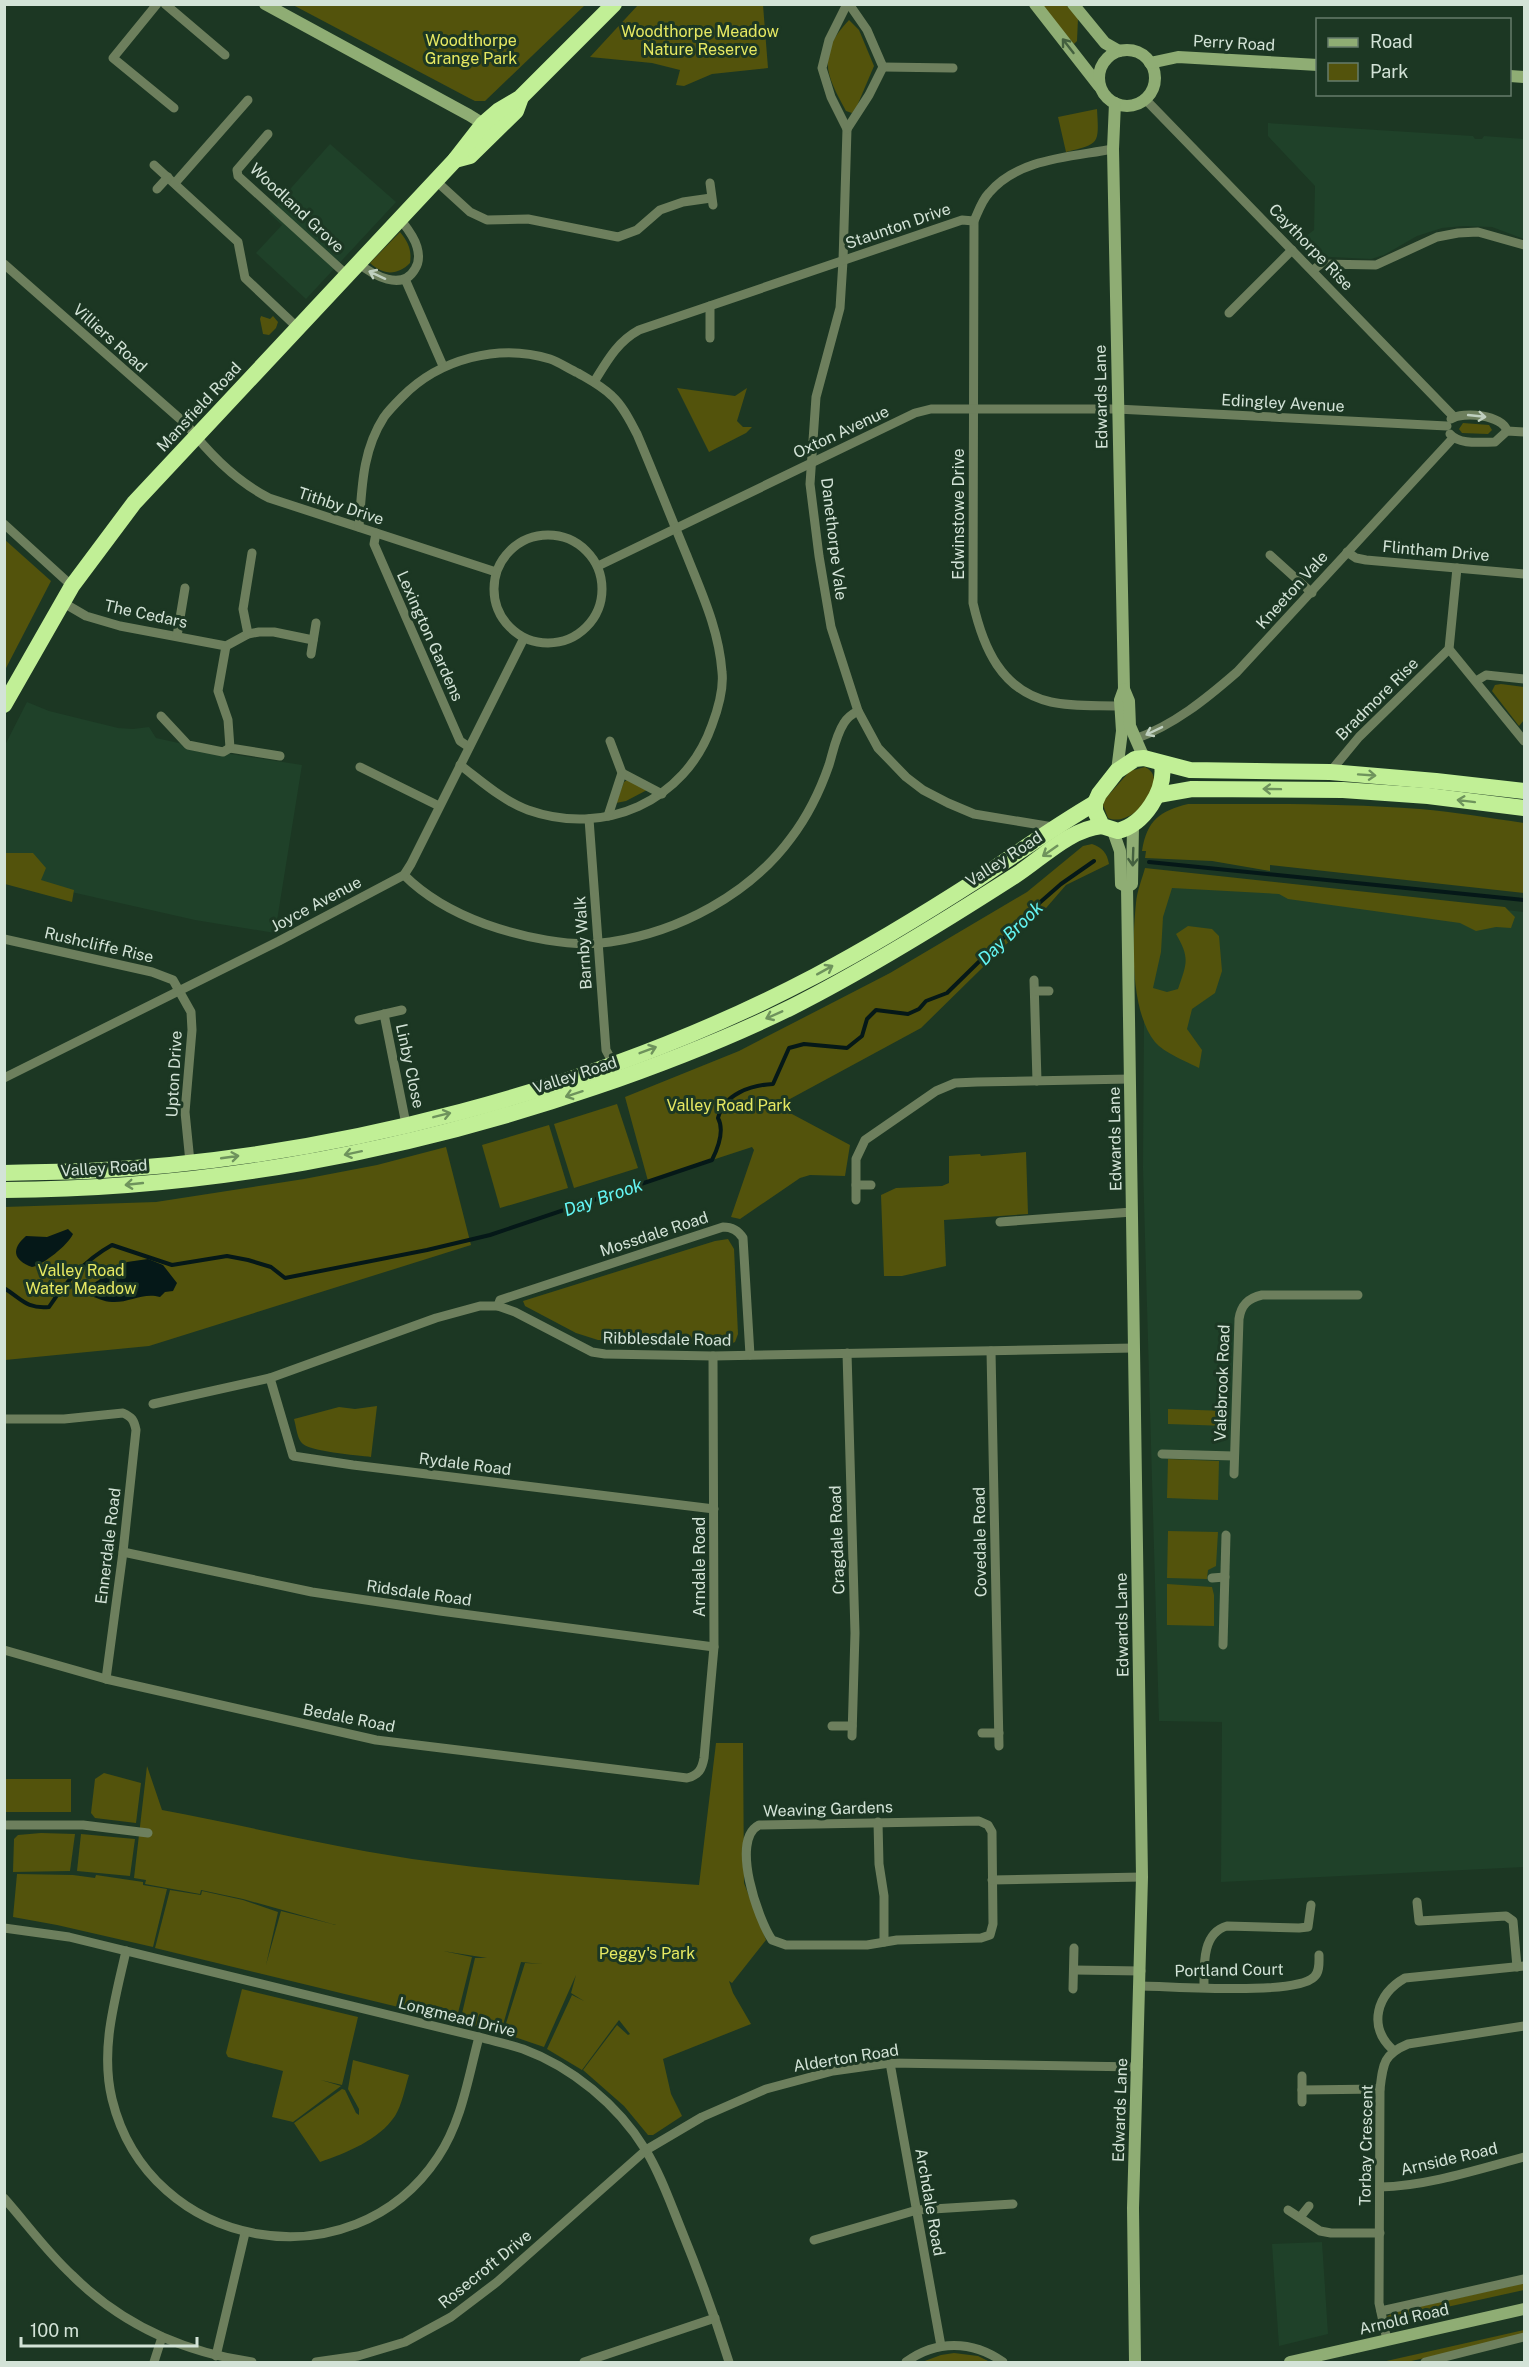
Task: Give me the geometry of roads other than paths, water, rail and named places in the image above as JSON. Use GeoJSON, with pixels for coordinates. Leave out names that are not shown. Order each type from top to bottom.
{"type":"FeatureCollection","features":[{"type":"Feature","properties":{"kind":"highway","name":"Mansfield Road"},"geometry":{"type":"LineString","coordinates":[[4,705],[72,585],[134,503],[435,180],[489,128],[498,111],[520,98],[614,4]]}},
{"type":"Feature","properties":{"kind":"highway"},"geometry":{"type":"LineString","coordinates":[[1162,764],[1162,781],[1158,795],[1133,826],[1118,831],[1107,828],[1098,819],[1095,803],[1099,794],[1117,771],[1135,759],[1144,758],[1162,764],[1209,771],[1330,772],[1524,791]]}},
{"type":"Feature","properties":{"kind":"highway"},"geometry":{"type":"LineString","coordinates":[[1158,795],[1192,789],[1343,790],[1407,794],[1524,808]]}},
{"type":"Feature","properties":{"kind":"highway","name":"Valley Road"},"geometry":{"type":"LineString","coordinates":[[4,1190],[89,1188],[191,1170],[406,1124],[485,1104],[613,1063],[718,1022],[816,975],[939,903],[1053,827],[1095,803]]}},
{"type":"Feature","properties":{"kind":"highway","name":"Valley Road"},"geometry":{"type":"LineString","coordinates":[[4,1173],[191,1170],[298,1163],[410,1141],[517,1112],[630,1076],[787,1009],[899,947],[1017,874],[1071,837],[1092,827],[1107,828]]}},
{"type":"Feature","properties":{"kind":"highway"},"geometry":{"type":"LineString","coordinates":[[406,1124],[410,1141]]}},
{"type":"Feature","properties":{"kind":"street"},"geometry":{"type":"LineString","coordinates":[[157,4],[113,58],[174,108]]}},
{"type":"Feature","properties":{"kind":"street"},"geometry":{"type":"LineString","coordinates":[[165,4],[225,55]]}},
{"type":"Feature","properties":{"kind":"street"},"geometry":{"type":"LineString","coordinates":[[265,4],[489,128]]}},
{"type":"Feature","properties":{"kind":"street","name":"Danethorpe Vale"},"geometry":{"type":"LineString","coordinates":[[883,67],[867,30],[848,4],[829,39],[822,68],[831,97],[847,129],[840,308],[832,346],[816,397],[810,484],[831,627],[858,711],[878,748],[906,777],[923,790],[974,814],[1053,827]]}},
{"type":"Feature","properties":{"kind":"street"},"geometry":{"type":"LineString","coordinates":[[1035,4],[1108,100],[1114,104],[1134,105],[1145,99],[1153,87],[1155,72],[1140,53],[1131,50],[1119,51],[1102,63],[1098,79],[1100,87]]}},
{"type":"Feature","properties":{"kind":"street"},"geometry":{"type":"LineString","coordinates":[[1073,4],[1105,43],[1119,51]]}},
{"type":"Feature","properties":{"kind":"street","name":"Perry Road"},"geometry":{"type":"LineString","coordinates":[[1150,63],[1178,57],[1316,65]]}},
{"type":"Feature","properties":{"kind":"street"},"geometry":{"type":"LineString","coordinates":[[847,129],[869,95],[883,67],[953,68]]}},
{"type":"Feature","properties":{"kind":"street","name":"Caythorpe Rise"},"geometry":{"type":"LineString","coordinates":[[1145,99],[1454,417]]}},
{"type":"Feature","properties":{"kind":"street"},"geometry":{"type":"LineString","coordinates":[[158,189],[171,180],[248,100]]}},
{"type":"Feature","properties":{"kind":"street","name":"Edwards Lane"},"geometry":{"type":"LineString","coordinates":[[1114,104],[1117,409],[1124,689],[1120,706],[1122,731],[1117,771]]}},
{"type":"Feature","properties":{"kind":"street","name":"Woodland Grove"},"geometry":{"type":"LineString","coordinates":[[268,134],[237,170],[238,176],[352,269]]}},
{"type":"Feature","properties":{"kind":"street","name":"Staunton Drive"},"geometry":{"type":"LineString","coordinates":[[594,382],[614,350],[625,338],[639,330],[962,219],[974,221],[988,194],[1004,177],[1027,166],[1113,149]]}},
{"type":"Feature","properties":{"kind":"street"},"geometry":{"type":"LineString","coordinates":[[154,165],[238,242],[245,278],[298,328]]}},
{"type":"Feature","properties":{"kind":"street"},"geometry":{"type":"LineString","coordinates":[[435,180],[470,212],[487,219],[528,219],[618,237],[630,234],[660,210],[683,202],[712,202],[710,183]]}},
{"type":"Feature","properties":{"kind":"street"},"geometry":{"type":"LineString","coordinates":[[352,269],[389,280],[405,279],[417,266],[418,255],[412,237],[399,219]]}},
{"type":"Feature","properties":{"kind":"street","name":"Edwinstowe Drive"},"geometry":{"type":"LineString","coordinates":[[974,221],[973,603],[979,630],[990,655],[1005,675],[1027,692],[1048,701],[1076,705],[1120,706]]}},
{"type":"Feature","properties":{"kind":"street"},"geometry":{"type":"LineString","coordinates":[[1313,270],[1321,264],[1376,265],[1437,237],[1458,233],[1478,232],[1524,245]]}},
{"type":"Feature","properties":{"kind":"street"},"geometry":{"type":"LineString","coordinates":[[1229,313],[1292,250]]}},
{"type":"Feature","properties":{"kind":"street","name":"Villiers Road"},"geometry":{"type":"LineString","coordinates":[[4,264],[187,426],[195,436]]}},
{"type":"Feature","properties":{"kind":"street"},"geometry":{"type":"LineString","coordinates":[[405,279],[443,366]]}},
{"type":"Feature","properties":{"kind":"street"},"geometry":{"type":"LineString","coordinates":[[710,306],[710,338]]}},
{"type":"Feature","properties":{"kind":"street"},"geometry":{"type":"LineString","coordinates":[[359,527],[364,466],[371,442],[385,416],[411,388],[443,366],[474,357],[507,352],[550,359],[594,382],[613,396],[627,414],[637,434],[714,624],[723,675],[718,708],[707,740],[695,761],[679,780],[662,794],[637,809],[589,819],[561,818],[527,810],[460,765]]}},
{"type":"Feature","properties":{"kind":"street","name":"Oxton Avenue"},"geometry":{"type":"LineString","coordinates":[[598,566],[915,413],[932,409],[1117,409]]}},
{"type":"Feature","properties":{"kind":"street","name":"Edingley Avenue"},"geometry":{"type":"LineString","coordinates":[[1117,409],[1447,426]]}},
{"type":"Feature","properties":{"kind":"street"},"geometry":{"type":"LineString","coordinates":[[1507,431],[1503,423],[1495,418],[1463,415],[1454,417],[1447,426],[1453,438],[1476,442],[1495,442],[1507,431],[1524,432]]}},
{"type":"Feature","properties":{"kind":"street","name":"Tithby Drive"},"geometry":{"type":"LineString","coordinates":[[195,436],[238,480],[269,498],[496,572]]}},
{"type":"Feature","properties":{"kind":"street","name":"Kneeton Vale"},"geometry":{"type":"LineString","coordinates":[[1135,739],[1173,722],[1237,672],[1453,438]]}},
{"type":"Feature","properties":{"kind":"street"},"geometry":{"type":"LineString","coordinates":[[4,524],[72,585]]}},
{"type":"Feature","properties":{"kind":"street","name":"Lexington Gardens"},"geometry":{"type":"LineString","coordinates":[[375,533],[374,544],[405,618],[460,741],[469,747]]}},
{"type":"Feature","properties":{"kind":"street"},"geometry":{"type":"LineString","coordinates":[[545,535],[561,536],[576,542],[598,566],[603,592],[600,606],[584,630],[571,639],[555,643],[539,643],[524,638],[509,627],[498,611],[494,586],[496,572],[503,558],[514,546],[529,538],[545,535]]}},
{"type":"Feature","properties":{"kind":"street","name":"Flintham Drive"},"geometry":{"type":"LineString","coordinates":[[1347,552],[1356,558],[1366,560],[1524,574]]}},
{"type":"Feature","properties":{"kind":"street"},"geometry":{"type":"LineString","coordinates":[[248,634],[243,609],[252,553]]}},
{"type":"Feature","properties":{"kind":"street"},"geometry":{"type":"LineString","coordinates":[[1270,555],[1312,592]]}},
{"type":"Feature","properties":{"kind":"street"},"geometry":{"type":"LineString","coordinates":[[1457,568],[1449,650],[1524,741]]}},
{"type":"Feature","properties":{"kind":"street"},"geometry":{"type":"LineString","coordinates":[[177,636],[185,588]]}},
{"type":"Feature","properties":{"kind":"street","name":"The Cedars"},"geometry":{"type":"LineString","coordinates":[[62,602],[86,616],[120,626],[226,645]]}},
{"type":"Feature","properties":{"kind":"street"},"geometry":{"type":"LineString","coordinates":[[311,654],[316,623]]}},
{"type":"Feature","properties":{"kind":"street"},"geometry":{"type":"LineString","coordinates":[[230,748],[228,720],[218,691],[226,645],[248,634],[274,632],[313,640]]}},
{"type":"Feature","properties":{"kind":"street"},"geometry":{"type":"LineString","coordinates":[[524,638],[404,875],[412,884],[444,905],[487,924],[539,939],[608,943],[675,925],[727,898],[769,864],[804,819],[828,767],[844,722],[858,711]]}},
{"type":"Feature","properties":{"kind":"street","name":"Bradmore Rise"},"geometry":{"type":"LineString","coordinates":[[1330,772],[1359,737],[1449,650]]}},
{"type":"Feature","properties":{"kind":"street"},"geometry":{"type":"LineString","coordinates":[[1476,681],[1486,675],[1524,679]]}},
{"type":"Feature","properties":{"kind":"street","name":"Edwards Lane"},"geometry":{"type":"LineString","coordinates":[[1124,689],[1129,701],[1130,726],[1144,758]]}},
{"type":"Feature","properties":{"kind":"street"},"geometry":{"type":"LineString","coordinates":[[161,716],[188,744],[223,752],[230,748],[280,756]]}},
{"type":"Feature","properties":{"kind":"street"},"geometry":{"type":"LineString","coordinates":[[608,816],[622,773],[610,741]]}},
{"type":"Feature","properties":{"kind":"street"},"geometry":{"type":"LineString","coordinates":[[360,766],[439,806]]}},
{"type":"Feature","properties":{"kind":"street"},"geometry":{"type":"LineString","coordinates":[[622,773],[662,794]]}},
{"type":"Feature","properties":{"kind":"street","name":"Barnby Walk"},"geometry":{"type":"LineString","coordinates":[[589,819],[606,1050],[613,1063]]}},
{"type":"Feature","properties":{"kind":"street","name":"Edwards Lane"},"geometry":{"type":"LineString","coordinates":[[1127,887],[1132,884],[1133,826]]}},
{"type":"Feature","properties":{"kind":"street","name":"Edwards Lane"},"geometry":{"type":"LineString","coordinates":[[1107,828],[1120,851],[1121,884],[1127,887]]}},
{"type":"Feature","properties":{"kind":"street","name":"Joyce Avenue"},"geometry":{"type":"LineString","coordinates":[[4,1078],[404,875]]}},
{"type":"Feature","properties":{"kind":"street","name":"Edwards Lane"},"geometry":{"type":"LineString","coordinates":[[1127,887],[1143,1877],[1133,2208],[1135,2362]]}},
{"type":"Feature","properties":{"kind":"street","name":"Rushcliffe Rise"},"geometry":{"type":"LineString","coordinates":[[4,939],[152,972],[173,980],[180,990]]}},
{"type":"Feature","properties":{"kind":"street"},"geometry":{"type":"LineString","coordinates":[[1034,980],[1037,1081]]}},
{"type":"Feature","properties":{"kind":"street","name":"Upton Drive"},"geometry":{"type":"LineString","coordinates":[[180,990],[190,1012],[192,1030],[185,1112],[191,1170]]}},
{"type":"Feature","properties":{"kind":"street"},"geometry":{"type":"LineString","coordinates":[[1035,991],[1048,990]]}},
{"type":"Feature","properties":{"kind":"street","name":"Linby Close"},"geometry":{"type":"LineString","coordinates":[[359,1020],[402,1010]]}},
{"type":"Feature","properties":{"kind":"street","name":"Linby Close"},"geometry":{"type":"LineString","coordinates":[[384,1014],[406,1124]]}},
{"type":"Feature","properties":{"kind":"street"},"geometry":{"type":"LineString","coordinates":[[856,1200],[856,1159],[865,1140],[936,1091],[955,1083],[1130,1079]]}},
{"type":"Feature","properties":{"kind":"street"},"geometry":{"type":"LineString","coordinates":[[856,1185],[870,1185]]}},
{"type":"Feature","properties":{"kind":"street"},"geometry":{"type":"LineString","coordinates":[[1000,1222],[1132,1212]]}},
{"type":"Feature","properties":{"kind":"street","name":"Mossdale Road"},"geometry":{"type":"LineString","coordinates":[[498,1306],[500,1300],[723,1227],[729,1227],[740,1233],[743,1238],[750,1355]]}},
{"type":"Feature","properties":{"kind":"street","name":"Valebrook Road"},"geometry":{"type":"LineString","coordinates":[[1234,1474],[1239,1319],[1245,1302],[1252,1297],[1262,1295],[1358,1295]]}},
{"type":"Feature","properties":{"kind":"street","name":"Ribblesdale Road"},"geometry":{"type":"LineString","coordinates":[[153,1404],[270,1378],[436,1318],[480,1306],[498,1306],[515,1312],[592,1352],[713,1356],[1134,1348]]}},
{"type":"Feature","properties":{"kind":"street","name":"Covedale Road"},"geometry":{"type":"LineString","coordinates":[[991,1351],[999,1746]]}},
{"type":"Feature","properties":{"kind":"street","name":"Cragdale Road"},"geometry":{"type":"LineString","coordinates":[[832,1726],[852,1731],[855,1633],[847,1353]]}},
{"type":"Feature","properties":{"kind":"street","name":"Arndale Road"},"geometry":{"type":"LineString","coordinates":[[696,1776],[702,1768],[704,1758],[714,1647],[713,1356]]}},
{"type":"Feature","properties":{"kind":"street","name":"Rydale Road"},"geometry":{"type":"LineString","coordinates":[[270,1378],[293,1455],[365,1467],[714,1509]]}},
{"type":"Feature","properties":{"kind":"street","name":"Ennerdale Road"},"geometry":{"type":"LineString","coordinates":[[4,1419],[64,1419],[123,1413],[131,1416],[136,1430],[123,1552],[105,1679]]}},
{"type":"Feature","properties":{"kind":"street"},"geometry":{"type":"LineString","coordinates":[[1162,1454],[1234,1456]]}},
{"type":"Feature","properties":{"kind":"street"},"geometry":{"type":"LineString","coordinates":[[1223,1645],[1226,1535]]}},
{"type":"Feature","properties":{"kind":"street","name":"Ridsdale Road"},"geometry":{"type":"LineString","coordinates":[[123,1552],[312,1592],[714,1647]]}},
{"type":"Feature","properties":{"kind":"street"},"geometry":{"type":"LineString","coordinates":[[1212,1578],[1225,1577]]}},
{"type":"Feature","properties":{"kind":"street","name":"Bedale Road"},"geometry":{"type":"LineString","coordinates":[[4,1650],[105,1679],[376,1740],[687,1778],[696,1776]]}},
{"type":"Feature","properties":{"kind":"street"},"geometry":{"type":"LineString","coordinates":[[982,1733],[999,1733]]}},
{"type":"Feature","properties":{"kind":"street","name":"Weaving Gardens"},"geometry":{"type":"LineString","coordinates":[[979,1821],[988,1825],[992,1832],[993,1924],[990,1935],[981,1938],[897,1940],[867,1945],[793,1945],[772,1940],[765,1929],[746,1871],[748,1838],[753,1828],[759,1825],[878,1822],[979,1821]]}},
{"type":"Feature","properties":{"kind":"street"},"geometry":{"type":"LineString","coordinates":[[878,1822],[879,1864],[884,1896],[884,1942]]}},
{"type":"Feature","properties":{"kind":"street"},"geometry":{"type":"LineString","coordinates":[[4,1825],[83,1825],[148,1833]]}},
{"type":"Feature","properties":{"kind":"street"},"geometry":{"type":"LineString","coordinates":[[992,1880],[1143,1877]]}},
{"type":"Feature","properties":{"kind":"street"},"geometry":{"type":"LineString","coordinates":[[1417,1902],[1419,1921],[1506,1916],[1513,1921],[1521,1967],[1405,1978],[1387,1991],[1378,2012],[1379,2028],[1383,2039],[1393,2050],[1408,2044],[1524,2026]]}},
{"type":"Feature","properties":{"kind":"street"},"geometry":{"type":"LineString","coordinates":[[1203,1987],[1204,1963],[1211,1935],[1218,1928],[1308,1926],[1311,1905]]}},
{"type":"Feature","properties":{"kind":"street","name":"Longmead Drive"},"geometry":{"type":"LineString","coordinates":[[4,1928],[36,1931],[126,1951],[478,2037],[523,2049],[574,2076],[618,2114],[646,2150],[669,2199],[715,2318],[729,2362]]}},
{"type":"Feature","properties":{"kind":"street"},"geometry":{"type":"LineString","coordinates":[[1074,1948],[1074,1989]]}},
{"type":"Feature","properties":{"kind":"street"},"geometry":{"type":"LineString","coordinates":[[126,1951],[108,2035],[107,2055],[112,2099],[118,2117],[136,2155],[150,2174],[168,2192],[210,2220],[245,2233],[283,2238],[318,2234],[356,2224],[389,2207],[418,2182],[451,2136],[462,2106],[478,2037]]}},
{"type":"Feature","properties":{"kind":"street"},"geometry":{"type":"LineString","coordinates":[[1319,1955],[1320,1966],[1315,1977],[1323,1984]]}},
{"type":"Feature","properties":{"kind":"street"},"geometry":{"type":"LineString","coordinates":[[1074,1970],[1141,1971]]}},
{"type":"Feature","properties":{"kind":"street","name":"Portland Court"},"geometry":{"type":"LineString","coordinates":[[1141,1986],[1260,1988],[1303,1983],[1315,1977]]}},
{"type":"Feature","properties":{"kind":"street","name":"Torbay Crescent"},"geometry":{"type":"LineString","coordinates":[[1387,2340],[1381,2311],[1380,2089],[1382,2071],[1393,2050]]}},
{"type":"Feature","properties":{"kind":"street","name":"Alderton Road"},"geometry":{"type":"LineString","coordinates":[[646,2150],[702,2117],[766,2089],[823,2074],[890,2063],[1138,2067]]}},
{"type":"Feature","properties":{"kind":"street","name":"Archdale Road"},"geometry":{"type":"LineString","coordinates":[[890,2063],[941,2346]]}},
{"type":"Feature","properties":{"kind":"street"},"geometry":{"type":"LineString","coordinates":[[1302,2076],[1302,2102]]}},
{"type":"Feature","properties":{"kind":"street"},"geometry":{"type":"LineString","coordinates":[[1302,2090],[1380,2089]]}},
{"type":"Feature","properties":{"kind":"street","name":"Rosecroft Drive"},"geometry":{"type":"LineString","coordinates":[[316,2362],[358,2356],[405,2342],[451,2317],[497,2282],[646,2150]]}},
{"type":"Feature","properties":{"kind":"street","name":"Arnside Road"},"geometry":{"type":"LineString","coordinates":[[1380,2187],[1450,2175],[1524,2157]]}},
{"type":"Feature","properties":{"kind":"street"},"geometry":{"type":"LineString","coordinates":[[4,2198],[70,2274],[97,2298],[131,2323],[162,2337],[216,2356],[252,2362]]}},
{"type":"Feature","properties":{"kind":"street"},"geometry":{"type":"LineString","coordinates":[[814,2240],[916,2210],[1013,2204]]}},
{"type":"Feature","properties":{"kind":"street"},"geometry":{"type":"LineString","coordinates":[[1301,2216],[1310,2206]]}},
{"type":"Feature","properties":{"kind":"street"},"geometry":{"type":"LineString","coordinates":[[1288,2210],[1301,2216],[1320,2231],[1380,2233]]}},
{"type":"Feature","properties":{"kind":"street"},"geometry":{"type":"LineString","coordinates":[[216,2356],[245,2233]]}},
{"type":"Feature","properties":{"kind":"street","name":"Arnold Road"},"geometry":{"type":"LineString","coordinates":[[1381,2311],[1524,2279]]}},
{"type":"Feature","properties":{"kind":"street","name":"Arnold Road"},"geometry":{"type":"LineString","coordinates":[[1290,2362],[1524,2308]]}},
{"type":"Feature","properties":{"kind":"street"},"geometry":{"type":"LineString","coordinates":[[584,2362],[715,2318]]}},
{"type":"Feature","properties":{"kind":"street"},"geometry":{"type":"LineString","coordinates":[[154,2362],[162,2337]]}},
{"type":"Feature","properties":{"kind":"street"},"geometry":{"type":"LineString","coordinates":[[1425,2362],[1524,2337]]}},
{"type":"Feature","properties":{"kind":"street"},"geometry":{"type":"LineString","coordinates":[[906,2362],[941,2346],[955,2344],[983,2351],[1003,2362]]}},
{"type":"Feature","properties":{"kind":"waterway","name":"Day Brook"},"geometry":{"type":"LineString","coordinates":[[4,1288],[29,1305],[49,1307],[77,1272],[93,1257],[112,1245],[172,1265],[227,1256],[248,1260],[271,1267],[285,1278],[490,1235],[712,1160],[720,1139],[721,1128],[718,1118],[721,1110],[732,1097],[740,1092],[756,1086],[773,1084],[789,1048],[804,1044],[847,1048],[862,1036],[867,1019],[876,1010],[908,1014],[919,1009],[926,1001],[947,993],[1037,905],[1061,884],[1094,861]]}},
{"type":"Feature","properties":{"kind":"waterway","name":"Day Brook"},"geometry":{"type":"LineString","coordinates":[[1149,862],[1524,900]]}},
{"type":"Feature","properties":{"kind":"park label","name":"Woodthorpe Meadow Nature Reserve"},"geometry":{"type":"Point","coordinates":[700,40]}},
{"type":"Feature","properties":{"kind":"park label","name":"Woodthorpe Grange Park"},"geometry":{"type":"Point","coordinates":[471,49]}},
{"type":"Feature","properties":{"kind":"park label","name":"Valley Road Park"},"geometry":{"type":"Point","coordinates":[729,1105]}},
{"type":"Feature","properties":{"kind":"park label","name":"Valley Road Water Meadow"},"geometry":{"type":"Point","coordinates":[81,1279]}},
{"type":"Feature","properties":{"kind":"park label","name":"Peggy's Park"},"geometry":{"type":"Point","coordinates":[647,1953]}}]}
